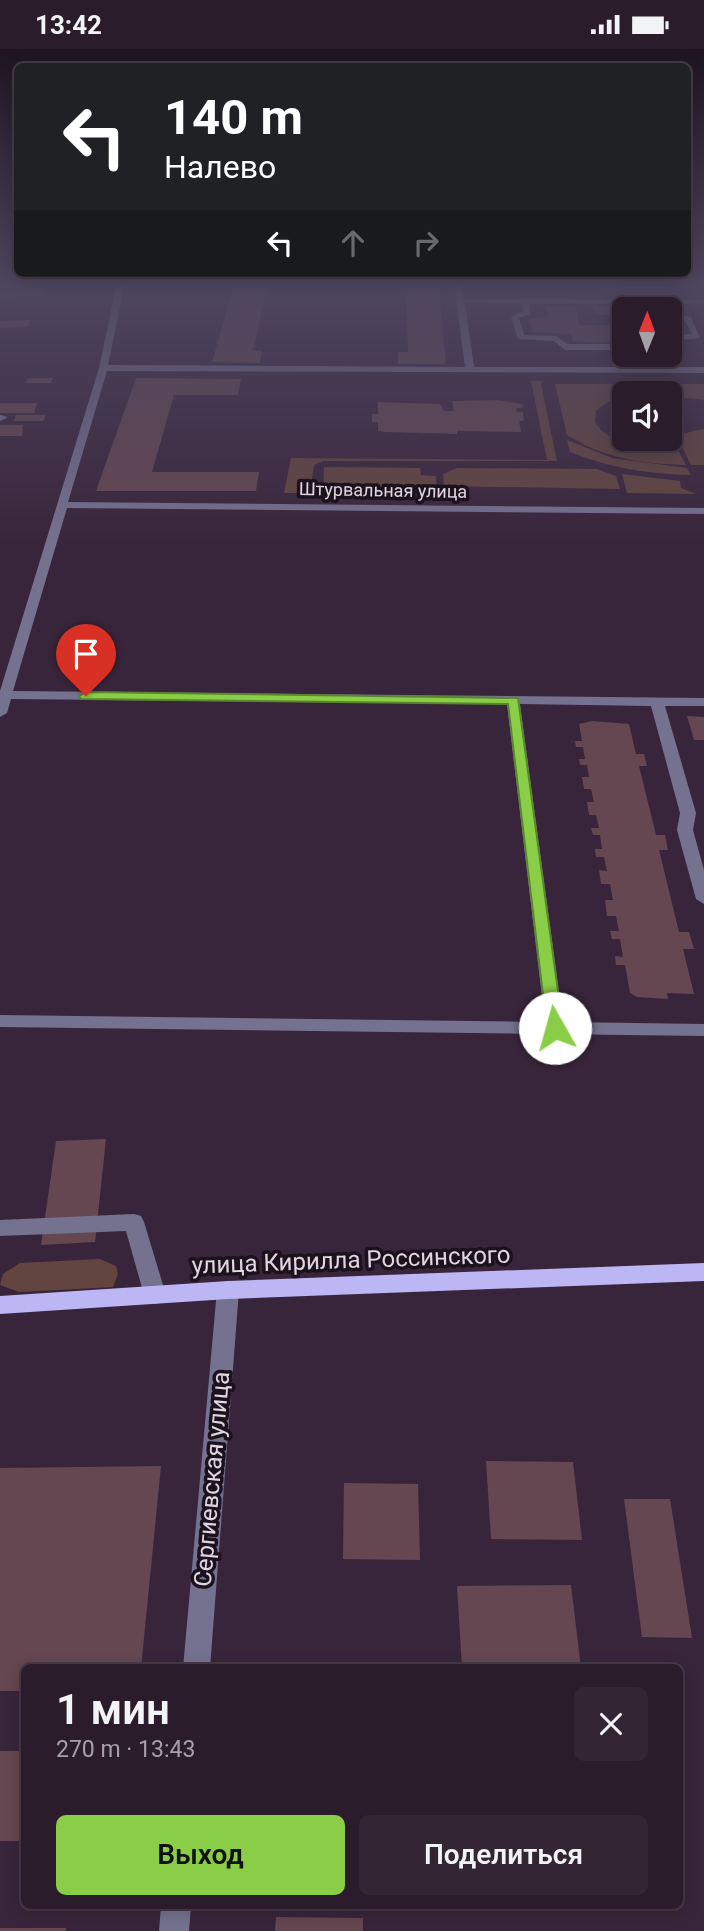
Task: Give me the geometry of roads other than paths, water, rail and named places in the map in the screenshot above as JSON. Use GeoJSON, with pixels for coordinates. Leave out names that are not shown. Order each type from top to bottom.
{"type":"FeatureCollection","features":[{"type":"Feature","properties":{"kind":"main road","name":"улица Кирилла Россинского"},"geometry":{"type":"LineString","coordinates":[[0,1305],[228,1290],[704,1272]]}},
{"type":"Feature","properties":{"kind":"street"},"geometry":{"type":"LineString","coordinates":[[0,713],[102,370]]}},
{"type":"Feature","properties":{"kind":"street"},"geometry":{"type":"LineString","coordinates":[[663,370],[704,370]]}},
{"type":"Feature","properties":{"kind":"street","name":"Штурвальная улица"},"geometry":{"type":"LineString","coordinates":[[62,505],[704,511]]}},
{"type":"Feature","properties":{"kind":"street"},"geometry":{"type":"LineString","coordinates":[[5,695],[704,702]]}},
{"type":"Feature","properties":{"kind":"street"},"geometry":{"type":"LineString","coordinates":[[513,700],[555,1028]]}},
{"type":"Feature","properties":{"kind":"street"},"geometry":{"type":"LineString","coordinates":[[657,702],[688,813],[685,830],[704,899]]}},
{"type":"Feature","properties":{"kind":"street"},"geometry":{"type":"LineString","coordinates":[[0,1021],[704,1030]]}},
{"type":"Feature","properties":{"kind":"street"},"geometry":{"type":"LineString","coordinates":[[0,1228],[134,1222],[155,1295]]}},
{"type":"Feature","properties":{"kind":"street","name":"Сергиевская улица"},"geometry":{"type":"LineString","coordinates":[[196,1664],[228,1290]]}},
{"type":"Feature","properties":{"kind":"street"},"geometry":{"type":"LineString","coordinates":[[174,1931],[176,1909]]}}]}
